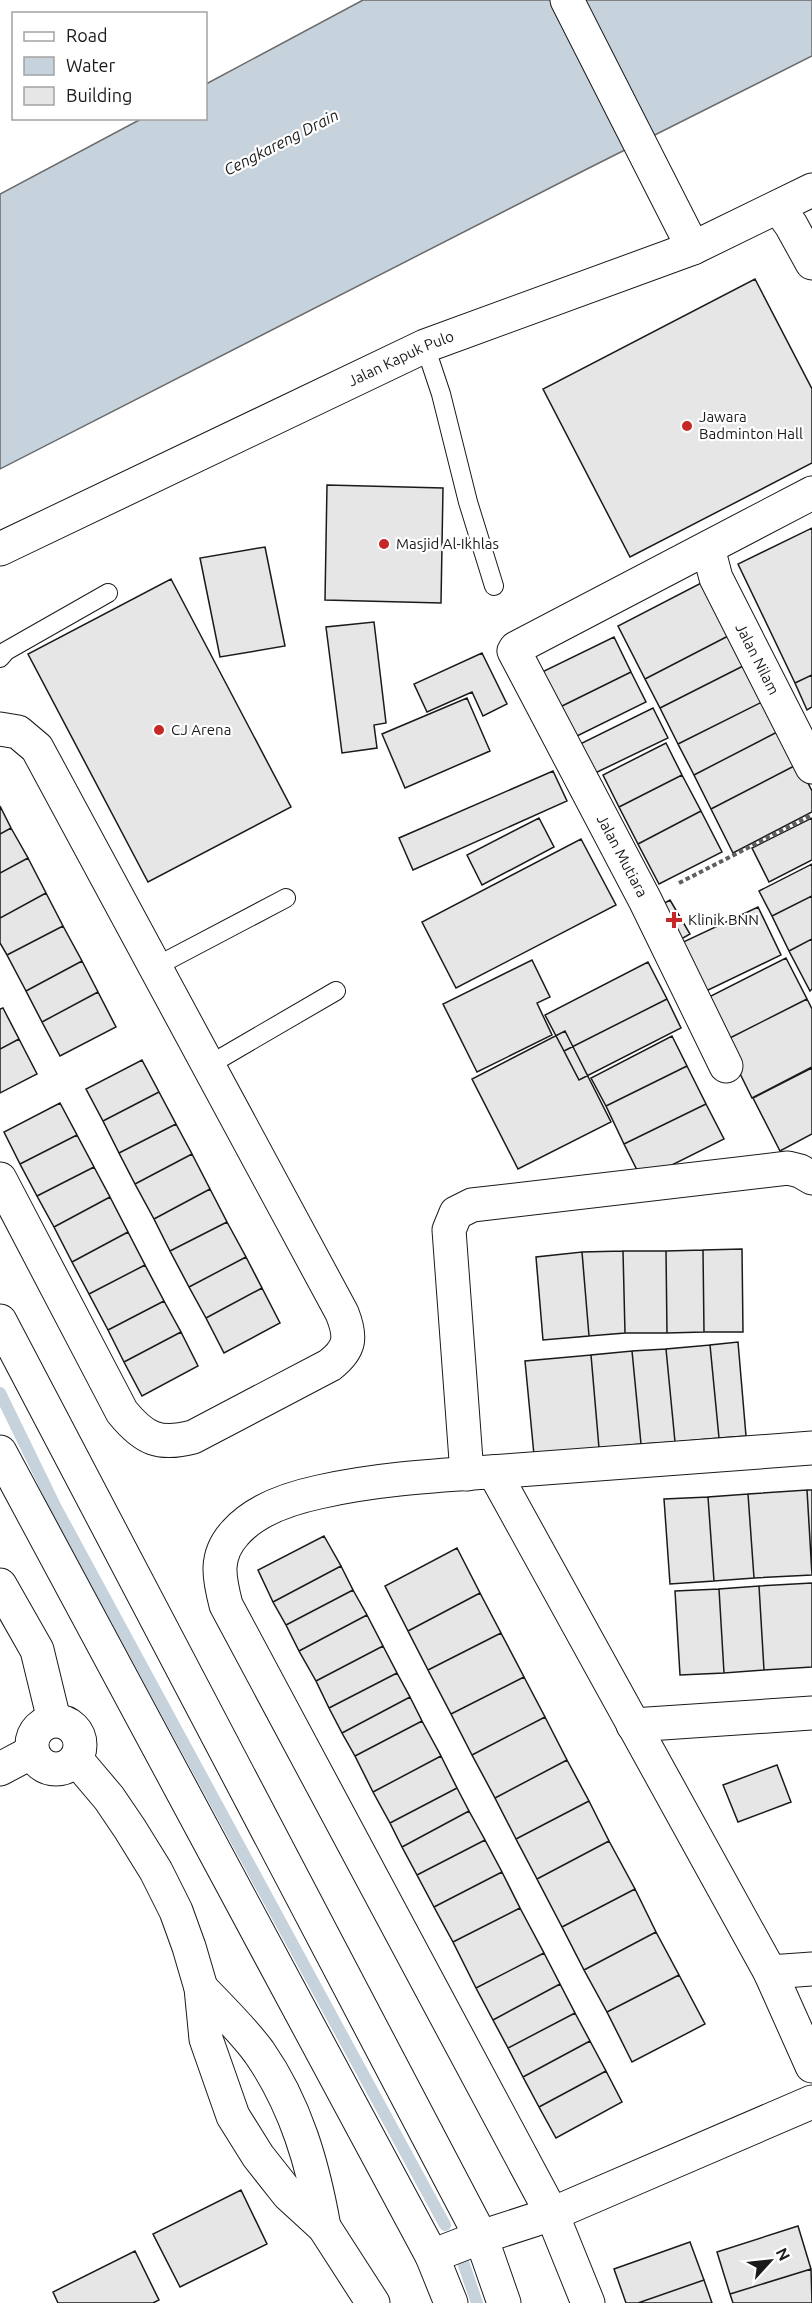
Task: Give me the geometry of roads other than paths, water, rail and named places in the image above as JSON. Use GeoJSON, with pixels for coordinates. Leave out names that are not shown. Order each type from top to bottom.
{"type":"FeatureCollection","features":[{"type":"Feature","properties":{"kind":"street"},"geometry":{"type":"LineString","coordinates":[[567,0],[687,236]]}},
{"type":"Feature","properties":{"kind":"street","name":"Jalan Kapuk Pulo"},"geometry":{"type":"LineString","coordinates":[[0,549],[425,346],[687,236],[778,207],[812,190]]}},
{"type":"Feature","properties":{"kind":"street"},"geometry":{"type":"LineString","coordinates":[[778,207],[812,263]]}},
{"type":"Feature","properties":{"kind":"street"},"geometry":{"type":"LineString","coordinates":[[708,548],[812,493]]}},
{"type":"Feature","properties":{"kind":"street","name":"Jalan Mutiara"},"geometry":{"type":"LineString","coordinates":[[708,548],[515,649],[645,900],[726,1065]]}},
{"type":"Feature","properties":{"kind":"street","name":"Jalan Nilam"},"geometry":{"type":"LineString","coordinates":[[708,548],[716,578],[812,767]]}},
{"type":"Feature","properties":{"kind":"street"},"geometry":{"type":"LineString","coordinates":[[0,729],[18,732],[37,748],[345,1320],[348,1341],[344,1354],[330,1365],[193,1437],[175,1442],[154,1440],[136,1429],[122,1412],[0,1179]]}},
{"type":"Feature","properties":{"kind":"street"},"geometry":{"type":"LineString","coordinates":[[812,1178],[800,1171],[788,1168],[472,1205],[456,1213],[449,1230],[480,1473],[633,1725],[770,1971],[812,2066]]}},
{"type":"Feature","properties":{"kind":"street"},"geometry":{"type":"LineString","coordinates":[[0,1321],[481,2237],[504,2303]]}},
{"type":"Feature","properties":{"kind":"street"},"geometry":{"type":"LineString","coordinates":[[588,2303],[552,2214],[226,1605],[219,1576],[222,1553],[235,1533],[258,1514],[318,1492],[363,1484],[480,1473],[812,1448]]}},
{"type":"Feature","properties":{"kind":"street"},"geometry":{"type":"LineString","coordinates":[[0,1452],[432,2256],[451,2303]]}},
{"type":"Feature","properties":{"kind":"street"},"geometry":{"type":"LineString","coordinates":[[0,1585],[37,1650],[54,1720]]}},
{"type":"Feature","properties":{"kind":"street"},"geometry":{"type":"LineString","coordinates":[[633,1725],[812,1713]]}},
{"type":"Feature","properties":{"kind":"street"},"geometry":{"type":"LineString","coordinates":[[54,1720],[71,1726],[80,1741],[76,1759],[68,1767],[58,1770],[46,1769],[37,1762],[32,1752],[31,1742],[35,1731],[54,1720]]}},
{"type":"Feature","properties":{"kind":"street"},"geometry":{"type":"LineString","coordinates":[[0,1769],[32,1752]]}},
{"type":"Feature","properties":{"kind":"street"},"geometry":{"type":"LineString","coordinates":[[76,1759],[109,1798],[156,1871],[176,1911],[201,1988],[206,2039],[233,2116],[258,2156],[288,2194],[324,2227],[373,2303]]}},
{"type":"Feature","properties":{"kind":"street"},"geometry":{"type":"LineString","coordinates":[[770,1971],[812,1969]]}},
{"type":"Feature","properties":{"kind":"street"},"geometry":{"type":"LineString","coordinates":[[201,1988],[259,2052],[281,2088],[305,2145],[315,2178],[324,2227]]}},
{"type":"Feature","properties":{"kind":"street"},"geometry":{"type":"LineString","coordinates":[[432,2256],[552,2214],[812,2102]]}},
{"type":"Feature","properties":{"kind":"lane"},"geometry":{"type":"LineString","coordinates":[[425,346],[441,394],[468,502],[494,586]]}},
{"type":"Feature","properties":{"kind":"lane"},"geometry":{"type":"LineString","coordinates":[[0,658],[6,651],[108,593]]}},
{"type":"Feature","properties":{"kind":"lane"},"geometry":{"type":"LineString","coordinates":[[156,967],[286,898]]}},
{"type":"Feature","properties":{"kind":"lane"},"geometry":{"type":"LineString","coordinates":[[209,1065],[336,991]]}},
{"type":"Feature","properties":{"kind":"water","name":"Cengkareng Drain"},"geometry":{"type":"Polygon","coordinates":[[[363,0],[812,0],[812,56],[0,469],[0,194],[139,120],[207,120],[207,83],[363,0]]]}},
{"type":"Feature","properties":{"kind":"waterway"},"geometry":{"type":"LineString","coordinates":[[0,1393],[55,1506],[445,2225]]}},
{"type":"Feature","properties":{"kind":"waterway"},"geometry":{"type":"LineString","coordinates":[[463,2262],[477,2303]]}},
{"type":"Feature","properties":{"kind":"place","name":"Jawara Badminton Hall"},"geometry":{"type":"Point","coordinates":[687,426]}},
{"type":"Feature","properties":{"kind":"place","name":"Masjid Al-Ikhlas"},"geometry":{"type":"Point","coordinates":[384,544]}},
{"type":"Feature","properties":{"kind":"place","name":"CJ Arena"},"geometry":{"type":"Point","coordinates":[159,730]}},
{"type":"Feature","properties":{"kind":"place","name":"Klinik BNN"},"geometry":{"type":"Point","coordinates":[674,920]}}]}
